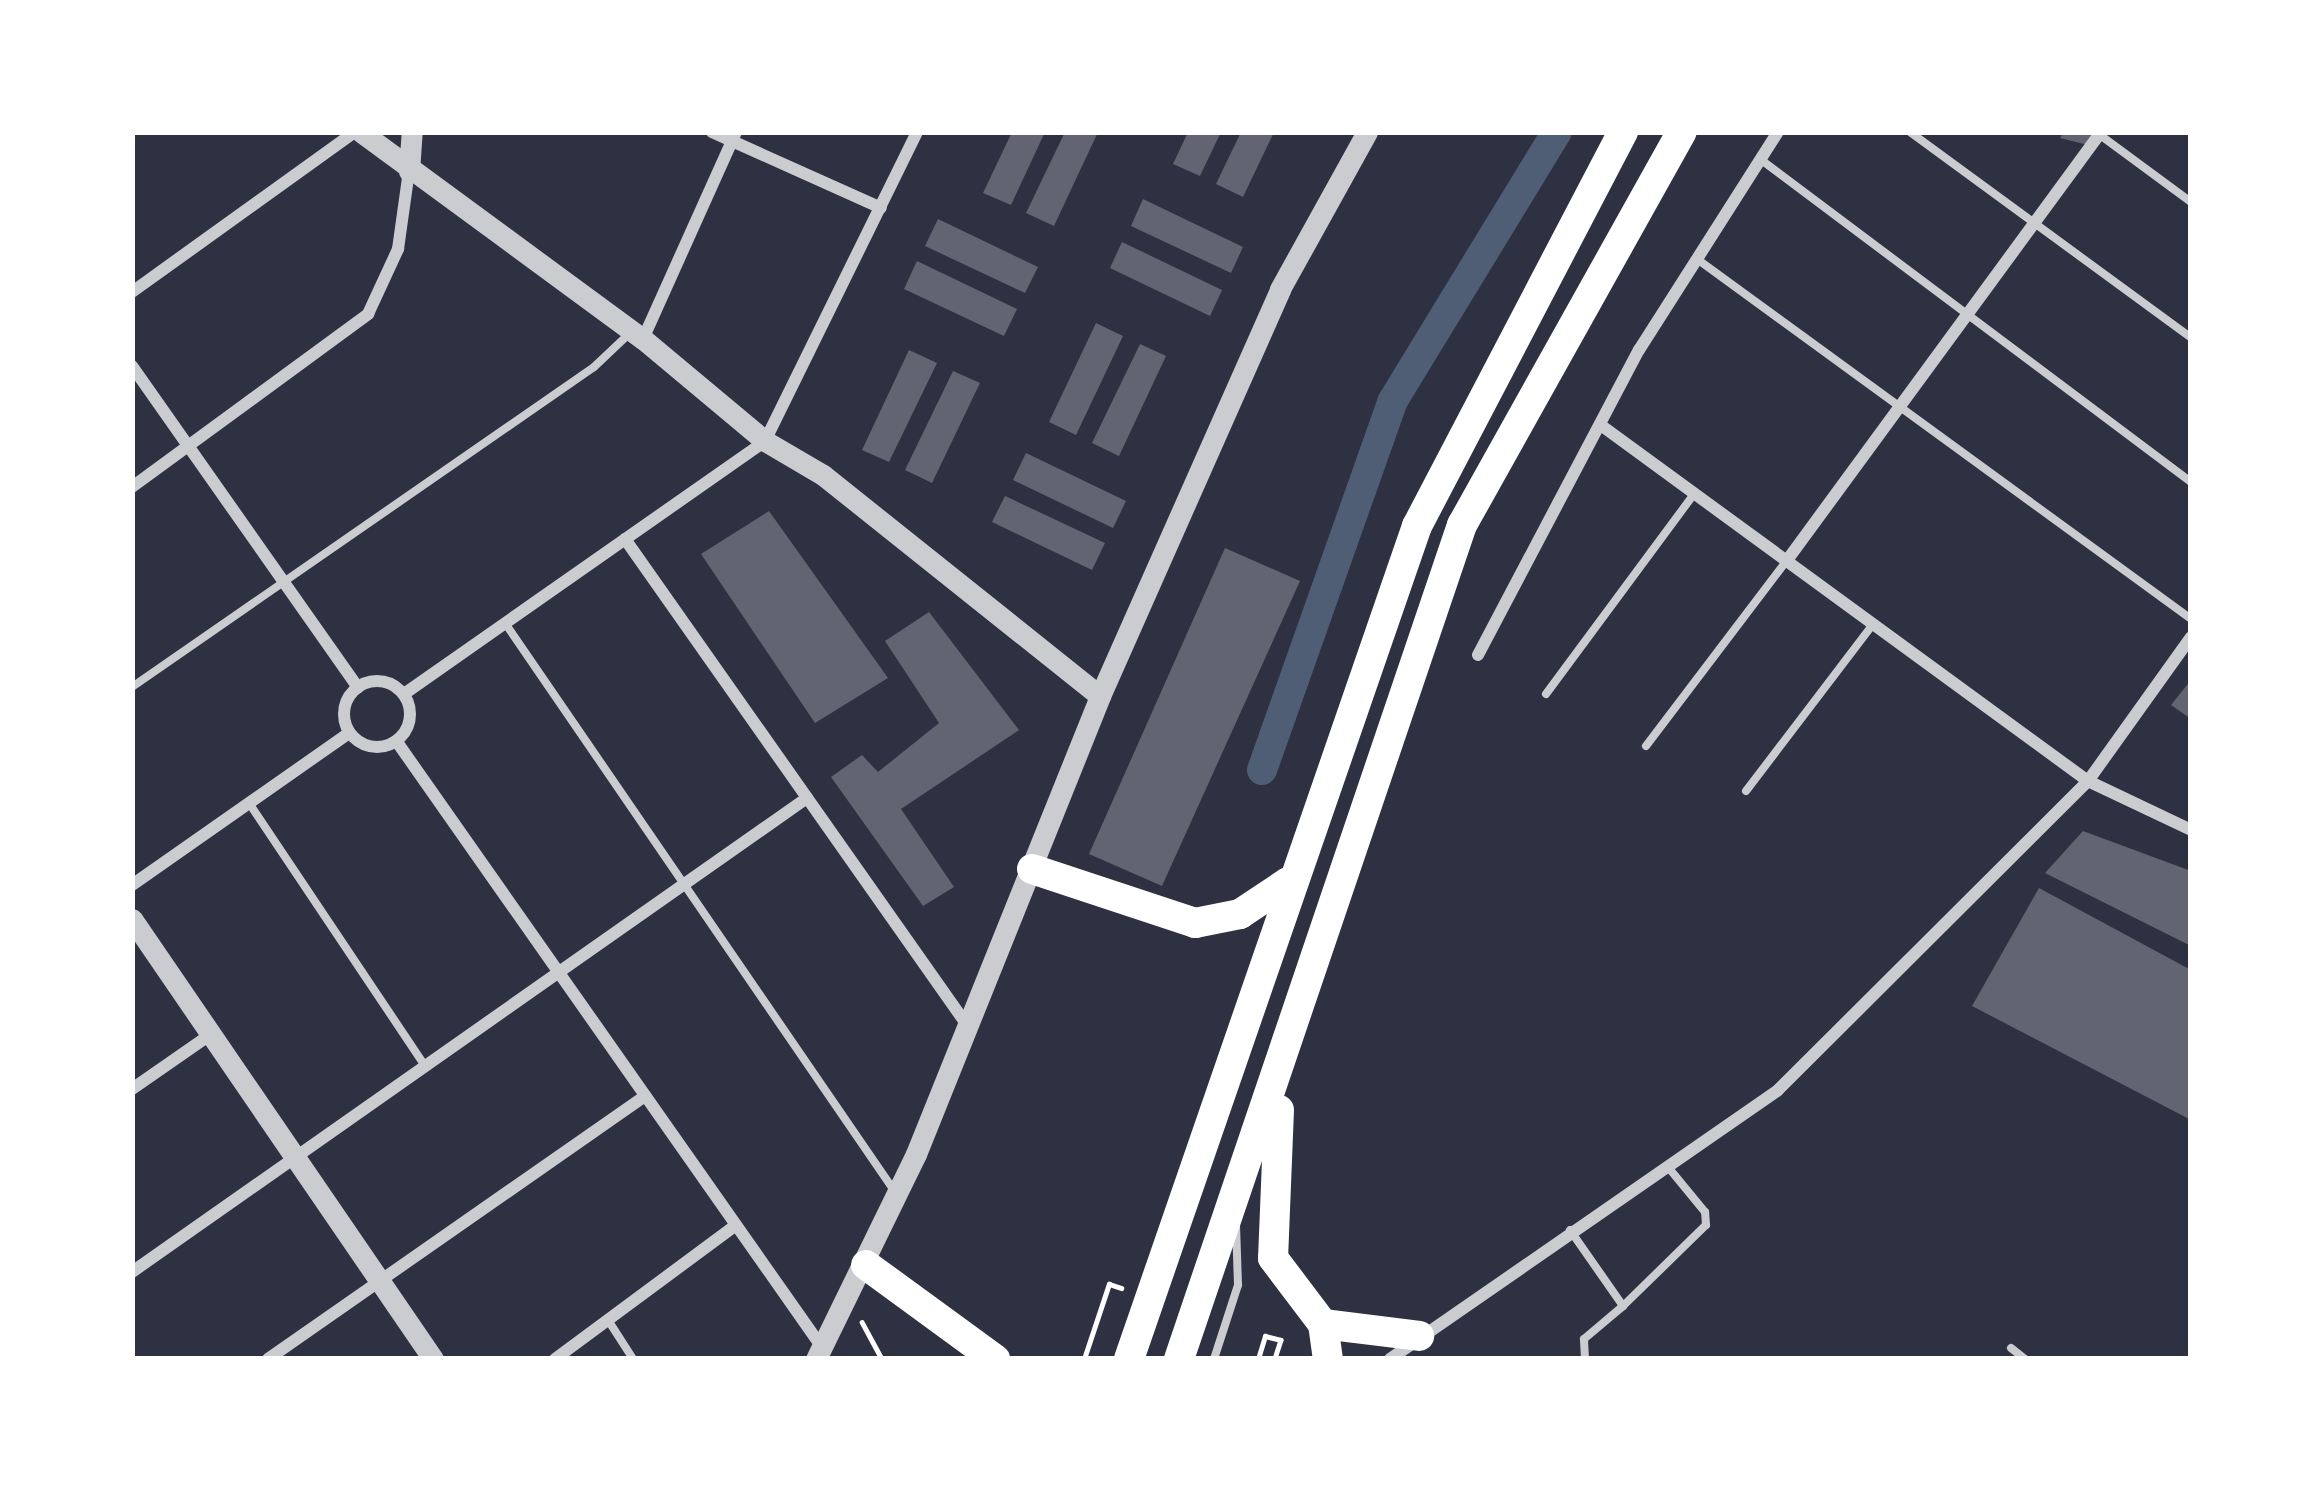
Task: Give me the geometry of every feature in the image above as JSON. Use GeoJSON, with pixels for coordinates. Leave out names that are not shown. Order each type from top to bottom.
{"type":"FeatureCollection","features":[{"type":"Feature","properties":{"kind":"highway"},"geometry":{"type":"LineString","coordinates":[[1130,1359],[1288,882],[1433,487],[1623,132]]}},
{"type":"Feature","properties":{"kind":"highway"},"geometry":{"type":"LineString","coordinates":[[1178,1359],[1283,1068],[1462,525],[1682,132]]}},
{"type":"Feature","properties":{"kind":"highway"},"geometry":{"type":"LineString","coordinates":[[1032,869],[1195,923],[1240,914],[1288,882]]}},
{"type":"Feature","properties":{"kind":"highway"},"geometry":{"type":"LineString","coordinates":[[1283,1068],[1273,1258],[1323,1324],[1328,1359]]}},
{"type":"Feature","properties":{"kind":"highway"},"geometry":{"type":"LineString","coordinates":[[866,1265],[995,1359]]}},
{"type":"Feature","properties":{"kind":"highway"},"geometry":{"type":"LineString","coordinates":[[1323,1324],[1419,1336]]}},
{"type":"Feature","properties":{"kind":"street"},"geometry":{"type":"LineString","coordinates":[[132,292],[358,132],[637,336],[765,441],[823,475],[1100,696]]}},
{"type":"Feature","properties":{"kind":"street"},"geometry":{"type":"LineString","coordinates":[[132,487],[368,314],[398,249],[412,132]]}},
{"type":"Feature","properties":{"kind":"street"},"geometry":{"type":"LineString","coordinates":[[712,132],[734,136],[881,208]]}},
{"type":"Feature","properties":{"kind":"street"},"geometry":{"type":"LineString","coordinates":[[404,694],[765,441],[917,132]]}},
{"type":"Feature","properties":{"kind":"street"},"geometry":{"type":"LineString","coordinates":[[397,742],[736,1225],[819,1353],[897,1196],[1100,696],[1280,289],[1367,132]]}},
{"type":"Feature","properties":{"kind":"street"},"geometry":{"type":"LineString","coordinates":[[1478,655],[1696,258],[1778,132]]}},
{"type":"Feature","properties":{"kind":"street"},"geometry":{"type":"LineString","coordinates":[[1788,559],[2099,133]]}},
{"type":"Feature","properties":{"kind":"street"},"geometry":{"type":"LineString","coordinates":[[637,336],[734,136]]}},
{"type":"Feature","properties":{"kind":"street"},"geometry":{"type":"LineString","coordinates":[[132,366],[358,687]]}},
{"type":"Feature","properties":{"kind":"street"},"geometry":{"type":"LineString","coordinates":[[1602,426],[2088,781],[2191,830]]}},
{"type":"Feature","properties":{"kind":"street"},"geometry":{"type":"LineString","coordinates":[[625,539],[967,1025]]}},
{"type":"Feature","properties":{"kind":"street"},"geometry":{"type":"LineString","coordinates":[[1390,1359],[1569,1228],[1668,1167],[1778,1090],[2088,781],[2191,637]]}},
{"type":"Feature","properties":{"kind":"street"},"geometry":{"type":"LineString","coordinates":[[377,681],[404,694],[410,725],[397,742],[366,746],[349,733],[344,713],[358,687],[377,681]]}},
{"type":"Feature","properties":{"kind":"street"},"geometry":{"type":"LineString","coordinates":[[132,885],[349,733]]}},
{"type":"Feature","properties":{"kind":"street"},"geometry":{"type":"LineString","coordinates":[[132,1272],[807,798]]}},
{"type":"Feature","properties":{"kind":"street"},"geometry":{"type":"LineString","coordinates":[[132,919],[433,1359]]}},
{"type":"Feature","properties":{"kind":"street"},"geometry":{"type":"LineString","coordinates":[[132,1089],[211,1034]]}},
{"type":"Feature","properties":{"kind":"street"},"geometry":{"type":"LineString","coordinates":[[268,1359],[645,1096]]}},
{"type":"Feature","properties":{"kind":"street"},"geometry":{"type":"LineString","coordinates":[[555,1359],[736,1225]]}},
{"type":"Feature","properties":{"kind":"lane"},"geometry":{"type":"LineString","coordinates":[[1910,132],[2191,338]]}},
{"type":"Feature","properties":{"kind":"lane"},"geometry":{"type":"LineString","coordinates":[[2099,133],[2191,202]]}},
{"type":"Feature","properties":{"kind":"lane"},"geometry":{"type":"LineString","coordinates":[[1759,158],[2191,482]]}},
{"type":"Feature","properties":{"kind":"lane"},"geometry":{"type":"LineString","coordinates":[[1696,258],[1901,400],[2191,619]]}},
{"type":"Feature","properties":{"kind":"lane"},"geometry":{"type":"LineString","coordinates":[[132,687],[637,336]]}},
{"type":"Feature","properties":{"kind":"lane"},"geometry":{"type":"LineString","coordinates":[[1546,694],[1695,493]]}},
{"type":"Feature","properties":{"kind":"lane"},"geometry":{"type":"LineString","coordinates":[[1646,746],[1788,559]]}},
{"type":"Feature","properties":{"kind":"lane"},"geometry":{"type":"LineString","coordinates":[[505,623],[897,1196]]}},
{"type":"Feature","properties":{"kind":"lane"},"geometry":{"type":"LineString","coordinates":[[1746,791],[1874,623]]}},
{"type":"Feature","properties":{"kind":"lane"},"geometry":{"type":"LineString","coordinates":[[249,802],[424,1064]]}},
{"type":"Feature","properties":{"kind":"lane"},"geometry":{"type":"LineString","coordinates":[[1585,1359],[1584,1339],[1706,1226],[1706,1212],[1668,1167]]}},
{"type":"Feature","properties":{"kind":"lane"},"geometry":{"type":"LineString","coordinates":[[1214,1359],[1238,1285],[1235,1202]]}},
{"type":"Feature","properties":{"kind":"lane"},"geometry":{"type":"LineString","coordinates":[[1569,1228],[1623,1306]]}},
{"type":"Feature","properties":{"kind":"lane"},"geometry":{"type":"LineString","coordinates":[[608,1320],[633,1359]]}},
{"type":"Feature","properties":{"kind":"lane"},"geometry":{"type":"LineString","coordinates":[[2011,1348],[2025,1359]]}},
{"type":"Feature","properties":{"kind":"path"},"geometry":{"type":"LineString","coordinates":[[1084,1359],[1109,1284],[1126,1290],[1120,1307]]}},
{"type":"Feature","properties":{"kind":"path"},"geometry":{"type":"LineString","coordinates":[[848,1297],[882,1359]]}},
{"type":"Feature","properties":{"kind":"path"},"geometry":{"type":"LineString","coordinates":[[1258,1359],[1265,1336],[1281,1340],[1275,1359]]}},
{"type":"Feature","properties":{"kind":"building"},"geometry":{"type":"Polygon","coordinates":[[[1012,132],[1045,132],[1011,205],[983,193],[1012,132]]]}},
{"type":"Feature","properties":{"kind":"building"},"geometry":{"type":"Polygon","coordinates":[[[1065,132],[1098,132],[1054,226],[1026,213],[1065,132]]]}},
{"type":"Feature","properties":{"kind":"building"},"geometry":{"type":"Polygon","coordinates":[[[1188,132],[1221,132],[1200,176],[1173,164],[1188,132]]]}},
{"type":"Feature","properties":{"kind":"building"},"geometry":{"type":"Polygon","coordinates":[[[1241,132],[1274,132],[1243,197],[1216,184],[1241,132]]]}},
{"type":"Feature","properties":{"kind":"building"},"geometry":{"type":"Polygon","coordinates":[[[2064,132],[2108,132],[2096,147],[2060,138],[2064,132]]]}},
{"type":"Feature","properties":{"kind":"building"},"geometry":{"type":"Polygon","coordinates":[[[1143,199],[1243,247],[1231,273],[1131,226],[1143,199]]]}},
{"type":"Feature","properties":{"kind":"building"},"geometry":{"type":"Polygon","coordinates":[[[938,219],[1038,267],[1025,293],[925,246],[938,219]]]}},
{"type":"Feature","properties":{"kind":"building"},"geometry":{"type":"Polygon","coordinates":[[[1122,242],[1222,290],[1210,316],[1110,268],[1122,242]]]}},
{"type":"Feature","properties":{"kind":"building"},"geometry":{"type":"Polygon","coordinates":[[[917,261],[1017,309],[1004,336],[904,289],[917,261]]]}},
{"type":"Feature","properties":{"kind":"building"},"geometry":{"type":"Polygon","coordinates":[[[1096,323],[1123,336],[1076,435],[1049,422],[1096,323]]]}},
{"type":"Feature","properties":{"kind":"building"},"geometry":{"type":"Polygon","coordinates":[[[1140,344],[1166,356],[1119,456],[1092,443],[1140,344]]]}},
{"type":"Feature","properties":{"kind":"building"},"geometry":{"type":"Polygon","coordinates":[[[909,350],[937,363],[889,462],[862,450],[909,350]]]}},
{"type":"Feature","properties":{"kind":"building"},"geometry":{"type":"Polygon","coordinates":[[[953,371],[980,383],[932,483],[905,470],[953,371]]]}},
{"type":"Feature","properties":{"kind":"building"},"geometry":{"type":"Polygon","coordinates":[[[1026,453],[1126,501],[1113,528],[1013,480],[1026,453]]]}},
{"type":"Feature","properties":{"kind":"building"},"geometry":{"type":"Polygon","coordinates":[[[1005,496],[1105,543],[1092,570],[992,522],[1005,496]]]}},
{"type":"Feature","properties":{"kind":"building"},"geometry":{"type":"Polygon","coordinates":[[[769,511],[888,678],[815,723],[701,554],[769,511]]]}},
{"type":"Feature","properties":{"kind":"building"},"geometry":{"type":"Polygon","coordinates":[[[1225,548],[1300,581],[1162,886],[1089,854],[1225,548]]]}},
{"type":"Feature","properties":{"kind":"building"},"geometry":{"type":"Polygon","coordinates":[[[929,612],[1019,730],[901,809],[954,887],[923,906],[831,777],[862,755],[878,772],[939,723],[885,641],[929,612]]]}},
{"type":"Feature","properties":{"kind":"building"},"geometry":{"type":"Polygon","coordinates":[[[2191,680],[2191,719],[2171,705],[2191,680]]]}},
{"type":"Feature","properties":{"kind":"building"},"geometry":{"type":"Polygon","coordinates":[[[2083,831],[2191,871],[2191,946],[2045,873],[2083,831]]]}},
{"type":"Feature","properties":{"kind":"building"},"geometry":{"type":"Polygon","coordinates":[[[2039,888],[2191,970],[2191,1120],[1972,1006],[2039,888]]]}},
{"type":"Feature","properties":{"kind":"waterway"},"geometry":{"type":"LineString","coordinates":[[1262,770],[1392,402],[1557,132]]}}]}
